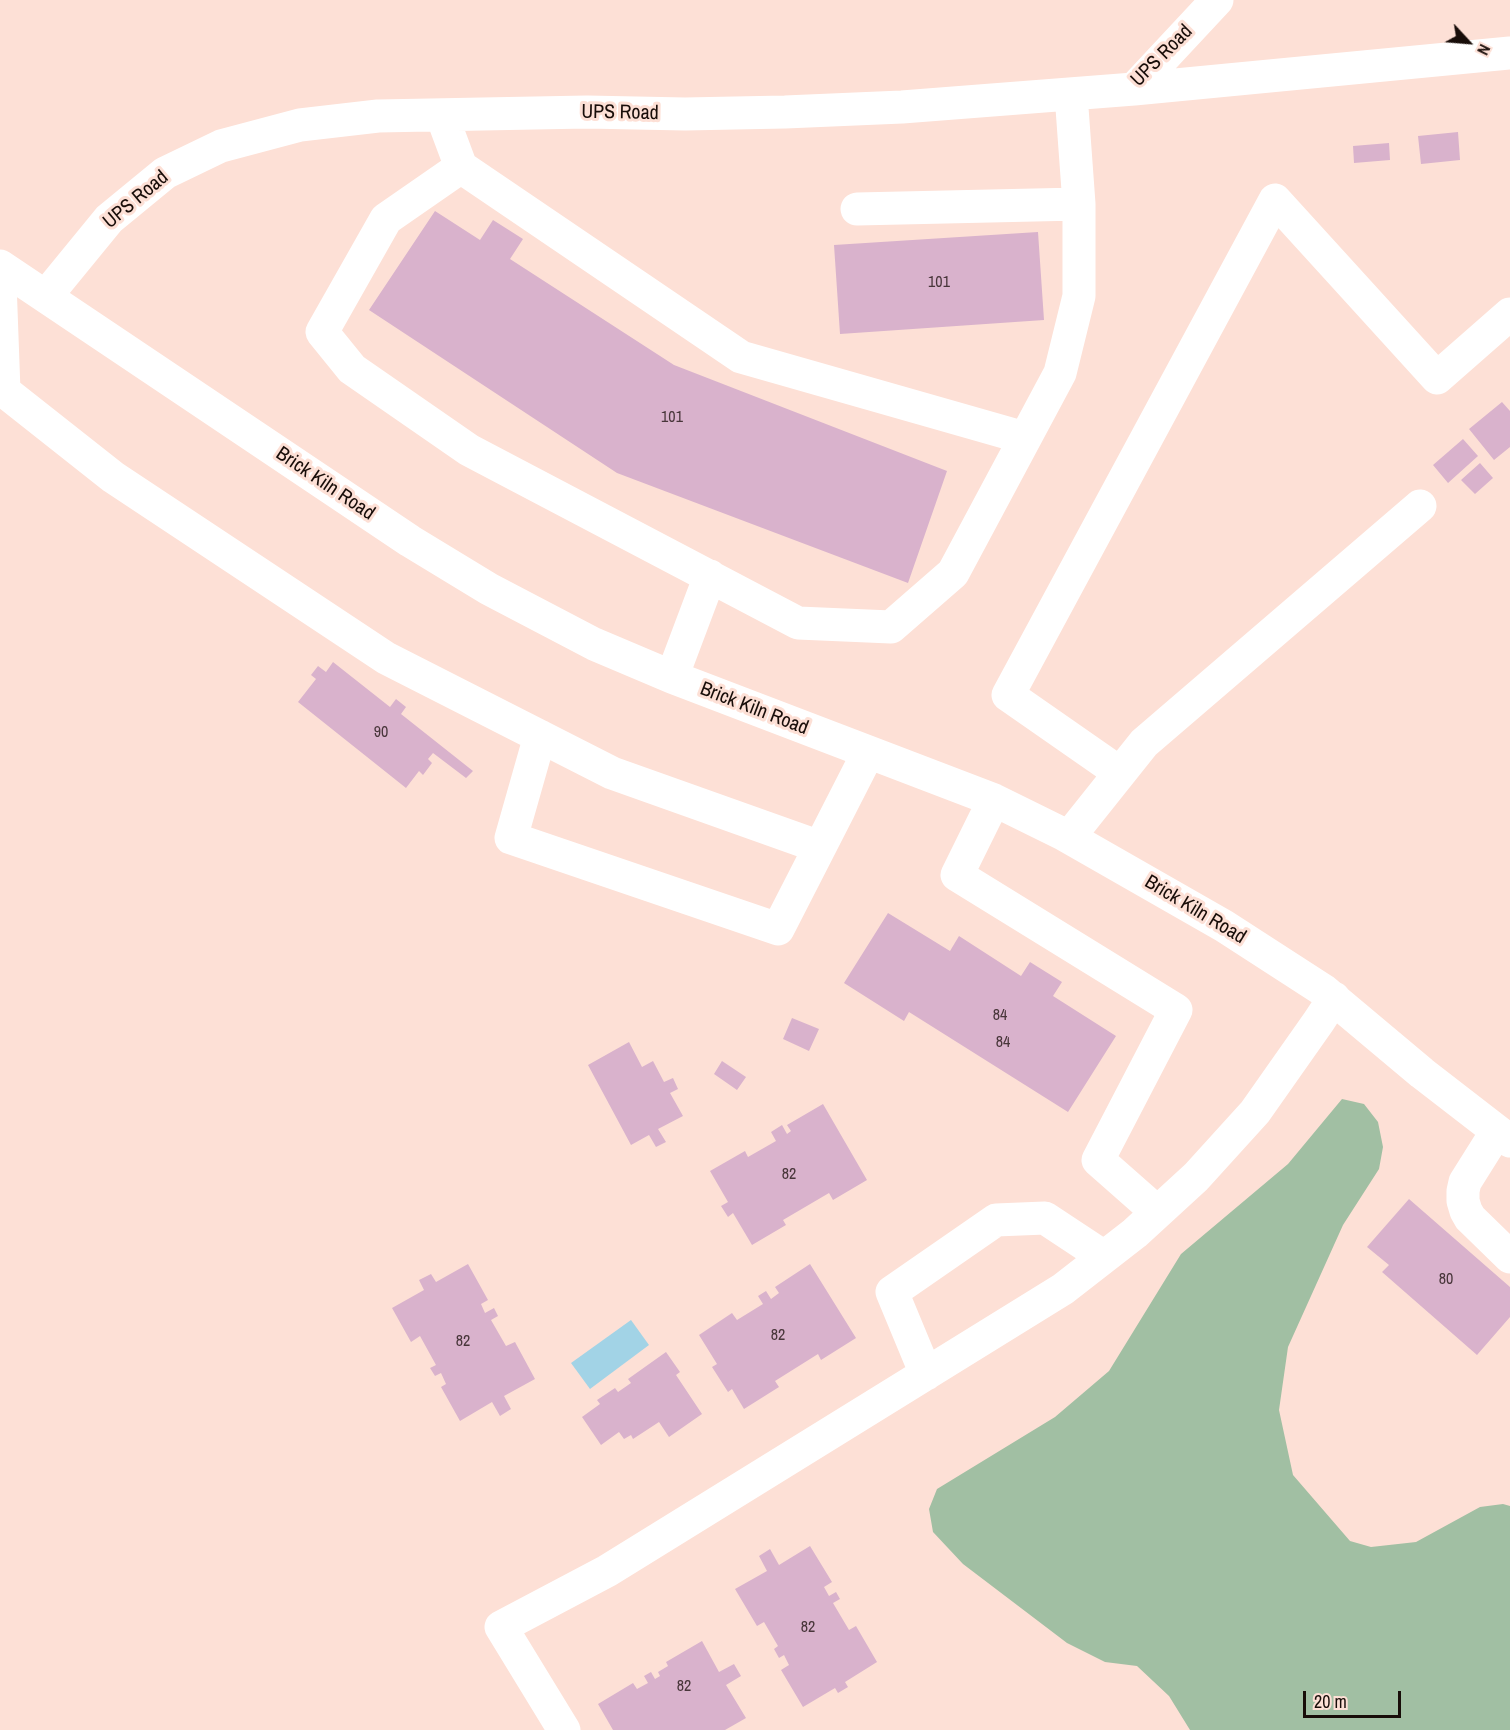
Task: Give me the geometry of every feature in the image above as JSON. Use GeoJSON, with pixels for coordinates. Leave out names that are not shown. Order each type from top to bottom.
{"type":"FeatureCollection","features":[{"type":"Feature","properties":{"kind":"street","name":"UPS Road"},"geometry":{"type":"LineString","coordinates":[[46,296],[109,219],[165,173],[221,146],[300,125],[378,116],[587,112],[685,114],[902,107],[1134,89],[1217,0]]}},
{"type":"Feature","properties":{"kind":"street"},"geometry":{"type":"LineString","coordinates":[[1134,89],[1510,53]]}},
{"type":"Feature","properties":{"kind":"street"},"geometry":{"type":"LineString","coordinates":[[461,167],[386,219],[322,332],[352,369],[469,450],[798,622],[891,627],[953,573],[1060,373],[1079,296],[1078,204],[1071,94]]}},
{"type":"Feature","properties":{"kind":"street"},"geometry":{"type":"LineString","coordinates":[[442,116],[461,167],[741,357],[1025,438]]}},
{"type":"Feature","properties":{"kind":"street"},"geometry":{"type":"LineString","coordinates":[[1120,773],[1008,695],[1275,200],[1437,378],[1510,314]]}},
{"type":"Feature","properties":{"kind":"street"},"geometry":{"type":"LineString","coordinates":[[857,209],[1078,204]]}},
{"type":"Feature","properties":{"kind":"street","name":"Brick Kiln Road"},"geometry":{"type":"LineString","coordinates":[[0,266],[420,547],[489,589],[594,644],[672,678],[994,800],[1069,837],[1224,926],[1334,998],[1422,1073],[1504,1136]]}},
{"type":"Feature","properties":{"kind":"street"},"geometry":{"type":"LineString","coordinates":[[0,282],[4,391],[113,477],[386,658],[612,773],[820,847]]}},
{"type":"Feature","properties":{"kind":"street"},"geometry":{"type":"LineString","coordinates":[[1069,837],[1144,743],[1420,506]]}},
{"type":"Feature","properties":{"kind":"street"},"geometry":{"type":"LineString","coordinates":[[672,678],[710,576]]}},
{"type":"Feature","properties":{"kind":"street"},"geometry":{"type":"LineString","coordinates":[[540,736],[511,838],[778,929],[868,753]]}},
{"type":"Feature","properties":{"kind":"street"},"geometry":{"type":"LineString","coordinates":[[994,800],[957,875],[1176,1010],[1098,1160],[1156,1212]]}},
{"type":"Feature","properties":{"kind":"street"},"geometry":{"type":"LineString","coordinates":[[564,1730],[501,1627],[607,1571],[1063,1289],[1135,1233],[1196,1177],[1255,1112],[1334,998]]}},
{"type":"Feature","properties":{"kind":"street"},"geometry":{"type":"LineString","coordinates":[[1504,1136],[1465,1182],[1463,1201],[1470,1218],[1510,1257]]}},
{"type":"Feature","properties":{"kind":"street"},"geometry":{"type":"LineString","coordinates":[[926,1374],[892,1292],[996,1220],[1045,1218],[1104,1257]]}},
{"type":"Feature","properties":{"kind":"green space"},"geometry":{"type":"Polygon","coordinates":[[[1342,1099],[1364,1104],[1378,1122],[1383,1147],[1379,1169],[1343,1225],[1288,1347],[1279,1410],[1293,1475],[1350,1541],[1371,1547],[1416,1542],[1480,1507],[1503,1504],[1510,1506],[1510,1730],[1190,1730],[1169,1696],[1137,1666],[1105,1662],[1067,1643],[963,1564],[933,1532],[929,1509],[937,1489],[1055,1417],[1109,1371],[1181,1254],[1288,1164],[1342,1099]]]}},
{"type":"Feature","properties":{"kind":"water"},"geometry":{"type":"Polygon","coordinates":[[[631,1320],[649,1345],[590,1389],[571,1363],[631,1320]]]}},
{"type":"Feature","properties":{"kind":"building"},"geometry":{"type":"Polygon","coordinates":[[[1458,132],[1460,160],[1421,164],[1418,136],[1458,132]]]}},
{"type":"Feature","properties":{"kind":"building"},"geometry":{"type":"Polygon","coordinates":[[[1389,143],[1390,160],[1354,163],[1353,146],[1389,143]]]}},
{"type":"Feature","properties":{"kind":"building"},"geometry":{"type":"Polygon","coordinates":[[[435,211],[480,240],[493,220],[523,239],[510,259],[674,365],[947,471],[908,583],[617,473],[369,310],[435,211]]]}},
{"type":"Feature","properties":{"kind":"building"},"geometry":{"type":"Polygon","coordinates":[[[1038,232],[1044,320],[840,334],[834,245],[1038,232]]]}},
{"type":"Feature","properties":{"kind":"building"},"geometry":{"type":"Polygon","coordinates":[[[1502,402],[1510,411],[1510,447],[1494,460],[1469,429],[1502,402]]]}},
{"type":"Feature","properties":{"kind":"building"},"geometry":{"type":"Polygon","coordinates":[[[1463,439],[1478,456],[1448,483],[1433,465],[1463,439]]]}},
{"type":"Feature","properties":{"kind":"building"},"geometry":{"type":"Polygon","coordinates":[[[1480,463],[1493,478],[1475,494],[1461,480],[1480,463]]]}},
{"type":"Feature","properties":{"kind":"building"},"geometry":{"type":"Polygon","coordinates":[[[333,662],[390,707],[396,699],[406,707],[401,714],[473,771],[466,778],[433,753],[428,759],[432,763],[423,775],[419,771],[406,788],[298,702],[316,679],[311,675],[318,666],[326,672],[333,662]]]}},
{"type":"Feature","properties":{"kind":"building"},"geometry":{"type":"Polygon","coordinates":[[[888,913],[950,951],[959,936],[1021,976],[1030,962],[1062,982],[1053,996],[1116,1036],[1068,1112],[909,1012],[904,1021],[844,983],[888,913]]]}},
{"type":"Feature","properties":{"kind":"building"},"geometry":{"type":"Polygon","coordinates":[[[792,1018],[819,1029],[809,1051],[783,1039],[792,1018]]]}},
{"type":"Feature","properties":{"kind":"building"},"geometry":{"type":"Polygon","coordinates":[[[629,1042],[642,1067],[653,1061],[664,1082],[673,1078],[678,1089],[670,1093],[683,1116],[658,1129],[666,1142],[656,1147],[649,1135],[631,1145],[588,1065],[629,1042]]]}},
{"type":"Feature","properties":{"kind":"building"},"geometry":{"type":"Polygon","coordinates":[[[722,1061],[746,1077],[737,1090],[714,1074],[722,1061]]]}},
{"type":"Feature","properties":{"kind":"building"},"geometry":{"type":"Polygon","coordinates":[[[823,1104],[867,1180],[833,1200],[829,1193],[783,1220],[786,1225],[752,1245],[733,1213],[728,1217],[721,1206],[728,1202],[710,1171],[745,1151],[748,1157],[776,1141],[771,1132],[782,1125],[787,1134],[791,1131],[787,1125],[823,1104]]]}},
{"type":"Feature","properties":{"kind":"building"},"geometry":{"type":"Polygon","coordinates":[[[1409,1199],[1510,1287],[1510,1317],[1477,1355],[1382,1272],[1389,1265],[1367,1247],[1409,1199]]]}},
{"type":"Feature","properties":{"kind":"building"},"geometry":{"type":"Polygon","coordinates":[[[468,1264],[488,1300],[481,1304],[485,1313],[494,1308],[498,1316],[491,1320],[506,1346],[515,1342],[535,1379],[504,1396],[511,1409],[500,1416],[492,1402],[460,1421],[441,1387],[446,1384],[441,1373],[435,1376],[430,1368],[436,1365],[420,1336],[411,1342],[392,1308],[424,1290],[419,1280],[431,1274],[436,1282],[468,1264]]]}},
{"type":"Feature","properties":{"kind":"building"},"geometry":{"type":"Polygon","coordinates":[[[810,1264],[856,1338],[821,1360],[818,1354],[775,1381],[779,1387],[744,1409],[732,1389],[728,1392],[712,1367],[717,1364],[699,1335],[732,1313],[737,1320],[763,1304],[758,1296],[766,1291],[771,1299],[779,1293],[775,1287],[810,1264]]]}},
{"type":"Feature","properties":{"kind":"building"},"geometry":{"type":"Polygon","coordinates":[[[666,1352],[680,1372],[676,1375],[702,1414],[669,1437],[659,1422],[633,1439],[631,1435],[624,1439],[619,1432],[601,1445],[582,1417],[600,1404],[597,1400],[615,1388],[618,1392],[631,1383],[628,1379],[666,1352]]]}},
{"type":"Feature","properties":{"kind":"building"},"geometry":{"type":"Polygon","coordinates":[[[810,1546],[832,1582],[824,1587],[829,1596],[836,1592],[840,1599],[833,1603],[849,1630],[856,1626],[877,1662],[845,1682],[848,1687],[838,1693],[835,1688],[803,1707],[781,1670],[789,1665],[784,1655],[779,1658],[774,1649],[778,1646],[764,1622],[757,1626],[735,1589],[767,1571],[759,1556],[770,1549],[779,1565],[810,1546]]]}},
{"type":"Feature","properties":{"kind":"building"},"geometry":{"type":"Polygon","coordinates":[[[702,1641],[719,1672],[734,1664],[741,1676],[726,1685],[746,1718],[725,1730],[613,1730],[598,1704],[633,1683],[637,1689],[648,1683],[644,1676],[651,1672],[655,1679],[660,1676],[658,1672],[668,1666],[666,1662],[702,1641]]]}}]}
